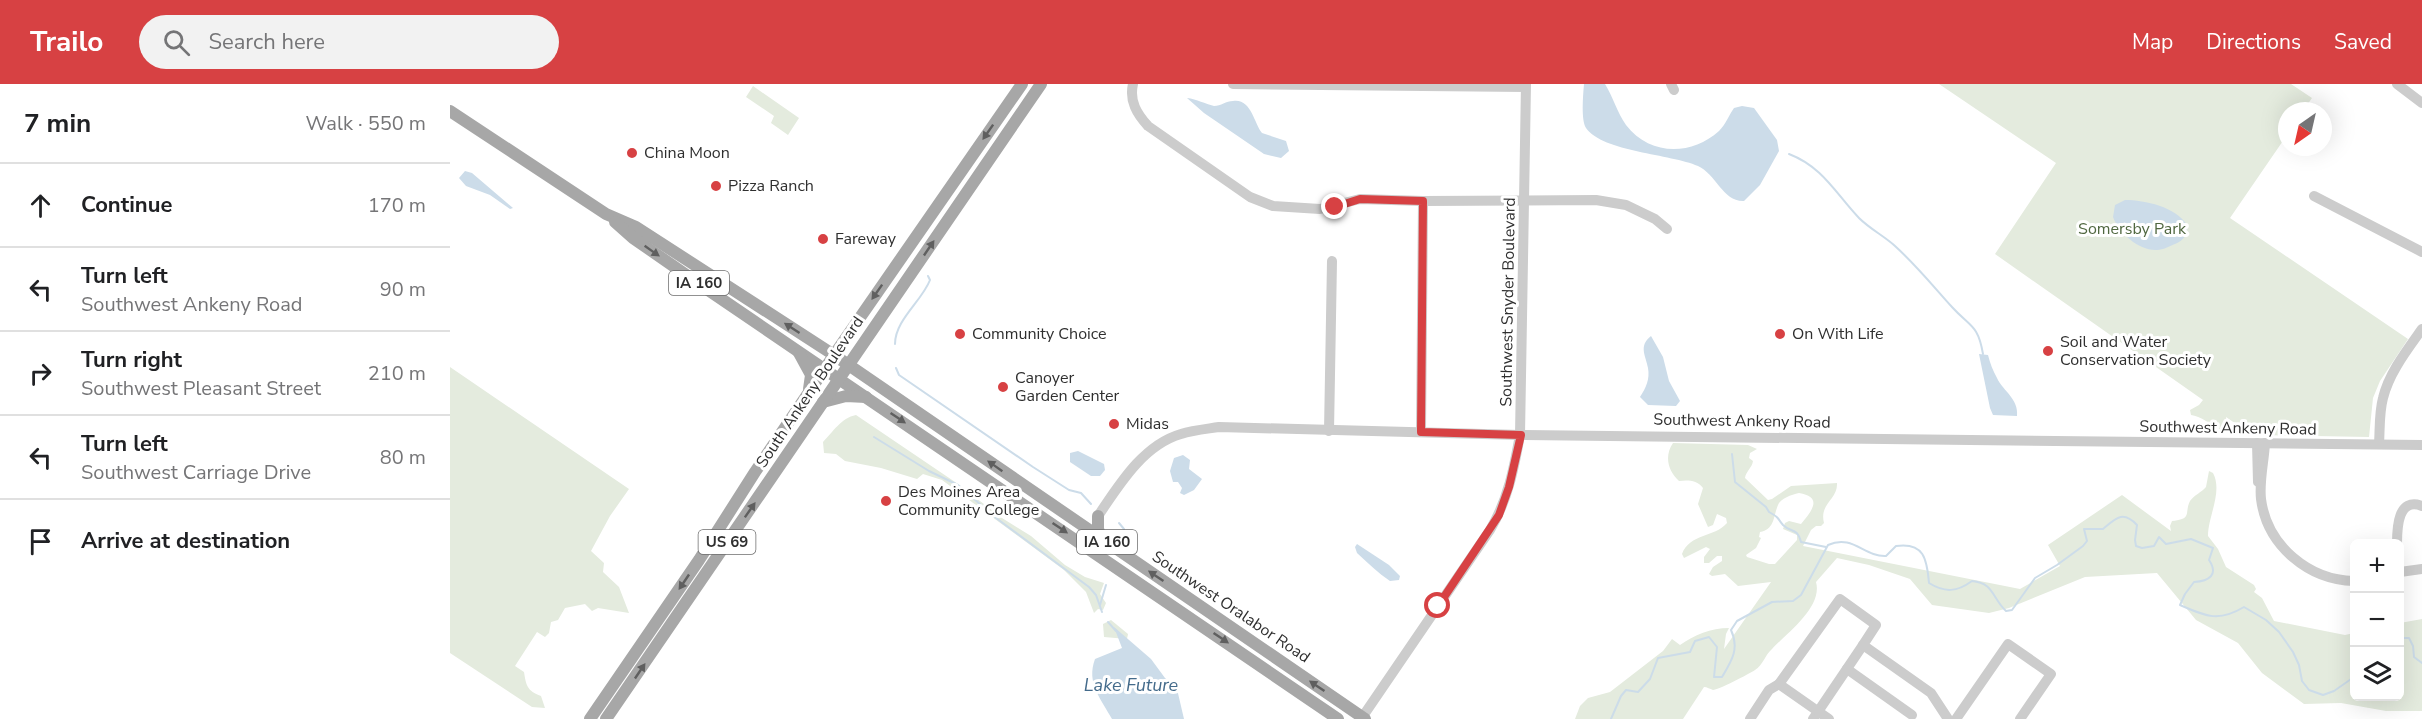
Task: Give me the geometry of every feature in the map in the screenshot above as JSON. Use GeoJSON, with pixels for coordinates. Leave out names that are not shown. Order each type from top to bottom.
{"type":"FeatureCollection","features":[{"type":"Feature","properties":{"kind":"main road","name":"South Ankeny Boulevard"},"geometry":{"type":"LineString","coordinates":[[606,719],[823,402],[833,373],[841,360],[1022,84]]}},
{"type":"Feature","properties":{"kind":"main road","name":"South Ankeny Boulevard"},"geometry":{"type":"LineString","coordinates":[[590,719],[808,393],[833,373],[1041,84]]}},
{"type":"Feature","properties":{"kind":"main road","name":"IA 160"},"geometry":{"type":"LineString","coordinates":[[450,111],[606,214],[641,243],[833,373]]}},
{"type":"Feature","properties":{"kind":"main road","name":"IA 160"},"geometry":{"type":"LineString","coordinates":[[606,214],[636,227],[841,360]]}},
{"type":"Feature","properties":{"kind":"main road"},"geometry":{"type":"LineString","coordinates":[[795,347],[812,375],[808,393]]}},
{"type":"Feature","properties":{"kind":"main road","name":"Southwest Oralabor Road"},"geometry":{"type":"LineString","coordinates":[[841,360],[1364,718]]}},
{"type":"Feature","properties":{"kind":"main road","name":"Southwest Oralabor Road"},"geometry":{"type":"LineString","coordinates":[[833,373],[1338,719]]}},
{"type":"Feature","properties":{"kind":"main road"},"geometry":{"type":"LineString","coordinates":[[823,402],[846,396],[867,397]]}},
{"type":"Feature","properties":{"kind":"main road"},"geometry":{"type":"LineString","coordinates":[[1078,523],[1090,521],[1098,516]]}},
{"type":"Feature","properties":{"kind":"main road"},"geometry":{"type":"LineString","coordinates":[[1098,516],[1101,538]]}},
{"type":"Feature","properties":{"kind":"street"},"geometry":{"type":"LineString","coordinates":[[1133,84],[1132,94],[1136,112],[1148,126],[1258,201],[1273,206],[1320,209],[1360,199],[1612,201],[1646,214],[1667,229]]}},
{"type":"Feature","properties":{"kind":"street"},"geometry":{"type":"LineString","coordinates":[[1233,84],[1526,86]]}},
{"type":"Feature","properties":{"kind":"street"},"geometry":{"type":"LineString","coordinates":[[2390,84],[2410,94]]}},
{"type":"Feature","properties":{"kind":"street"},"geometry":{"type":"LineString","coordinates":[[2397,84],[2422,103]]}},
{"type":"Feature","properties":{"kind":"street","name":"Southwest Snyder Boulevard"},"geometry":{"type":"LineString","coordinates":[[1364,718],[1499,515],[1509,487],[1521,435],[1526,86]]}},
{"type":"Feature","properties":{"kind":"street"},"geometry":{"type":"LineString","coordinates":[[2314,196],[2422,252]]}},
{"type":"Feature","properties":{"kind":"street"},"geometry":{"type":"LineString","coordinates":[[1421,432],[1423,201]]}},
{"type":"Feature","properties":{"kind":"street"},"geometry":{"type":"LineString","coordinates":[[1329,431],[1332,261]]}},
{"type":"Feature","properties":{"kind":"street"},"geometry":{"type":"LineString","coordinates":[[2379,444],[2382,400],[2385,391],[2395,370],[2422,329]]}},
{"type":"Feature","properties":{"kind":"street","name":"Southwest Ankeny Road"},"geometry":{"type":"LineString","coordinates":[[1098,516],[1141,459],[1156,447],[1181,434],[1218,427],[1521,435],[2422,445]]}},
{"type":"Feature","properties":{"kind":"street"},"geometry":{"type":"LineString","coordinates":[[2261,443],[2261,488],[2266,520],[2280,544],[2288,554],[2320,574],[2350,580]]}},
{"type":"Feature","properties":{"kind":"street"},"geometry":{"type":"LineString","coordinates":[[2397,539],[2398,519],[2403,509],[2412,504],[2422,506]]}},
{"type":"Feature","properties":{"kind":"street"},"geometry":{"type":"LineString","coordinates":[[2404,572],[2422,570]]}},
{"type":"Feature","properties":{"kind":"street"},"geometry":{"type":"LineString","coordinates":[[1750,719],[1769,690],[1779,684],[1840,599],[1876,625],[1816,715]]}},
{"type":"Feature","properties":{"kind":"street"},"geometry":{"type":"LineString","coordinates":[[1956,719],[2008,644],[2050,674],[2020,719]]}},
{"type":"Feature","properties":{"kind":"street"},"geometry":{"type":"LineString","coordinates":[[1863,645],[1931,693],[1948,719]]}},
{"type":"Feature","properties":{"kind":"street"},"geometry":{"type":"LineString","coordinates":[[1846,669],[1912,715]]}},
{"type":"Feature","properties":{"kind":"street"},"geometry":{"type":"LineString","coordinates":[[1779,684],[1816,715],[1829,719]]}},
{"type":"Feature","properties":{"kind":"green space","name":"Somersby Park"},"geometry":{"type":"Polygon","coordinates":[[[1939,84],[2291,84],[2312,98],[2309,102],[2278,102],[2278,148],[2230,218],[2408,339],[2380,381],[2373,398],[2369,437],[2252,435],[2226,417],[2227,426],[2221,430],[2191,415],[2190,410],[2203,400],[1995,254],[2056,163],[1939,84]]]}},
{"type":"Feature","properties":{"kind":"green space"},"geometry":{"type":"Polygon","coordinates":[[[753,86],[799,118],[788,135],[771,123],[774,116],[746,97],[753,86]]]}},
{"type":"Feature","properties":{"kind":"green space"},"geometry":{"type":"Polygon","coordinates":[[[450,367],[629,489],[610,516],[591,551],[604,563],[603,572],[619,587],[629,613],[598,608],[592,611],[585,604],[565,608],[558,620],[551,622],[549,633],[545,637],[537,632],[515,666],[524,672],[528,687],[541,696],[545,708],[532,707],[450,653],[450,367]]]}},
{"type":"Feature","properties":{"kind":"green space"},"geometry":{"type":"Polygon","coordinates":[[[856,415],[1031,536],[1065,565],[1085,577],[1104,583],[1100,594],[1106,603],[1103,610],[1098,609],[1094,613],[1086,592],[1064,570],[942,480],[923,474],[917,479],[881,468],[845,461],[836,454],[824,453],[823,442],[842,422],[856,415]]]}},
{"type":"Feature","properties":{"kind":"green space"},"geometry":{"type":"Polygon","coordinates":[[[1673,443],[1748,445],[1757,449],[1750,453],[1749,458],[1753,461],[1745,478],[1768,500],[1791,486],[1837,483],[1835,494],[1824,511],[1824,523],[1811,530],[1803,546],[2020,589],[2060,566],[2048,545],[2122,495],[2171,531],[2172,521],[2183,519],[2187,515],[2190,501],[2206,487],[2209,471],[2213,473],[2216,480],[2216,496],[2208,536],[2218,549],[2226,567],[2254,585],[2256,589],[2254,592],[2262,598],[2274,621],[2345,635],[2350,634],[2350,701],[2404,701],[2404,622],[2422,619],[2422,711],[2386,711],[2341,703],[2304,704],[2262,673],[2238,643],[2196,620],[2157,573],[2085,577],[2009,608],[1989,613],[1932,605],[1910,579],[1869,565],[1837,558],[1816,582],[1817,591],[1809,610],[1770,651],[1758,668],[1716,689],[1704,687],[1683,719],[1575,719],[1580,706],[1588,698],[1610,692],[1663,651],[1672,639],[1680,645],[1703,633],[1729,628],[1724,649],[1771,582],[1738,586],[1725,574],[1712,576],[1709,574],[1713,567],[1722,561],[1722,556],[1717,556],[1709,563],[1704,563],[1704,557],[1710,549],[1706,547],[1684,558],[1682,554],[1691,542],[1722,528],[1727,523],[1726,518],[1717,514],[1713,525],[1708,527],[1698,504],[1703,488],[1695,482],[1679,481],[1675,477],[1668,463],[1673,443]],[[1799,493],[1781,500],[1773,522],[1760,532],[1759,537],[1761,538],[1756,548],[1746,555],[1747,557],[1775,564],[1797,540],[1797,535],[1783,529],[1785,523],[1789,521],[1801,524],[1813,506],[1811,498],[1799,493]]]}},
{"type":"Feature","properties":{"kind":"green space"},"geometry":{"type":"Polygon","coordinates":[[[1111,620],[1128,634],[1127,639],[1104,637],[1103,624],[1111,620]]]}},
{"type":"Feature","properties":{"kind":"water"},"geometry":{"type":"Polygon","coordinates":[[[1584,84],[1605,84],[1626,125],[1647,143],[1671,149],[1696,145],[1719,131],[1734,108],[1742,106],[1754,108],[1777,140],[1779,151],[1760,185],[1744,201],[1737,200],[1730,197],[1710,175],[1698,166],[1622,147],[1595,136],[1586,128],[1583,119],[1584,84]]]}},
{"type":"Feature","properties":{"kind":"water"},"geometry":{"type":"Polygon","coordinates":[[[1187,98],[1214,106],[1230,101],[1244,103],[1262,133],[1286,141],[1289,151],[1281,158],[1264,154],[1204,113],[1187,98]]]}},
{"type":"Feature","properties":{"kind":"water"},"geometry":{"type":"Polygon","coordinates":[[[465,171],[472,173],[513,208],[510,209],[490,195],[466,186],[459,178],[465,171]]]}},
{"type":"Feature","properties":{"kind":"water"},"geometry":{"type":"Polygon","coordinates":[[[2125,200],[2142,201],[2168,209],[2187,225],[2185,237],[2159,250],[2143,248],[2130,240],[2113,217],[2115,205],[2125,200]]]}},
{"type":"Feature","properties":{"kind":"water"},"geometry":{"type":"Polygon","coordinates":[[[1651,336],[1663,357],[1669,381],[1680,401],[1676,406],[1648,405],[1640,397],[1646,387],[1648,376],[1644,347],[1651,336]]]}},
{"type":"Feature","properties":{"kind":"water"},"geometry":{"type":"Polygon","coordinates":[[[1979,354],[1988,355],[1997,378],[2016,405],[2017,416],[1993,415],[1979,354]]]}},
{"type":"Feature","properties":{"kind":"water"},"geometry":{"type":"Polygon","coordinates":[[[1078,451],[1104,464],[1105,470],[1100,476],[1091,476],[1070,462],[1070,453],[1078,451]]]}},
{"type":"Feature","properties":{"kind":"water"},"geometry":{"type":"Polygon","coordinates":[[[1183,455],[1190,460],[1189,469],[1202,479],[1194,490],[1184,495],[1180,493],[1182,488],[1178,482],[1173,482],[1170,471],[1174,458],[1183,455]]]}},
{"type":"Feature","properties":{"kind":"water"},"geometry":{"type":"Polygon","coordinates":[[[1357,544],[1389,565],[1400,576],[1399,580],[1390,581],[1377,571],[1357,553],[1355,547],[1357,544]]]}},
{"type":"Feature","properties":{"kind":"water","name":"Lake Future"},"geometry":{"type":"Polygon","coordinates":[[[1114,627],[1151,659],[1165,678],[1177,689],[1184,719],[1112,719],[1099,698],[1092,676],[1095,659],[1122,648],[1114,627]]]}},
{"type":"Feature","properties":{"kind":"waterway"},"geometry":{"type":"LineString","coordinates":[[1789,154],[1811,166],[1859,218],[1891,242],[1910,261],[1976,331],[1983,354]]}},
{"type":"Feature","properties":{"kind":"waterway"},"geometry":{"type":"LineString","coordinates":[[895,344],[899,327],[926,288],[930,280],[928,276]]}},
{"type":"Feature","properties":{"kind":"waterway"},"geometry":{"type":"LineString","coordinates":[[896,368],[899,375],[1033,467],[1069,490],[1081,493],[1091,504]]}},
{"type":"Feature","properties":{"kind":"waterway"},"geometry":{"type":"LineString","coordinates":[[874,437],[929,471],[958,485],[996,518],[1089,587],[1096,595],[1102,612]]}},
{"type":"Feature","properties":{"kind":"waterway"},"geometry":{"type":"LineString","coordinates":[[1732,454],[1735,482],[1766,507],[1783,525],[1796,532],[1801,542],[1826,547]]}},
{"type":"Feature","properties":{"kind":"waterway"},"geometry":{"type":"LineString","coordinates":[[1611,719],[1626,690],[1638,692],[1650,679],[1658,658],[1690,652],[1695,641],[1709,637],[1717,647],[1714,677],[1722,677],[1733,655],[1735,643],[1731,630],[1737,621],[1772,602],[1793,601],[1801,595],[1828,545],[1845,542],[1871,553],[1886,556],[1896,546],[1913,547],[1922,554],[1925,560],[1929,583],[1951,590],[1972,581],[1979,582],[1989,588],[2006,611],[2012,610],[2035,578],[2083,546],[2087,541],[2084,529],[2103,529],[2120,517],[2128,518],[2137,525],[2136,546],[2142,548],[2154,546],[2159,537],[2166,544],[2191,539],[2213,548],[2209,560],[2213,573],[2208,579],[2194,582],[2180,605],[2213,616],[2227,615],[2244,607],[2266,620],[2279,632],[2293,652],[2299,665],[2302,681],[2309,690],[2323,695],[2334,691],[2350,680]]}},
{"type":"Feature","properties":{"kind":"waterway"},"geometry":{"type":"LineString","coordinates":[[1119,523],[1124,529],[1123,535]]}},
{"type":"Feature","properties":{"kind":"waterway"},"geometry":{"type":"LineString","coordinates":[[1100,605],[1106,585]]}},
{"type":"Feature","properties":{"kind":"waterway"},"geometry":{"type":"LineString","coordinates":[[1108,622],[1116,631]]}},
{"type":"Feature","properties":{"kind":"waterway"},"geometry":{"type":"LineString","coordinates":[[2404,638],[2409,638],[2413,646],[2414,657],[2422,663]]}},
{"type":"Feature","properties":{"kind":"place","name":"China Moon"},"geometry":{"type":"Point","coordinates":[632,153]}},
{"type":"Feature","properties":{"kind":"place","name":"Pizza Ranch"},"geometry":{"type":"Point","coordinates":[716,186]}},
{"type":"Feature","properties":{"kind":"place","name":"Fareway"},"geometry":{"type":"Point","coordinates":[823,239]}},
{"type":"Feature","properties":{"kind":"place","name":"Community Choice"},"geometry":{"type":"Point","coordinates":[960,334]}},
{"type":"Feature","properties":{"kind":"place","name":"On With Life"},"geometry":{"type":"Point","coordinates":[1780,334]}},
{"type":"Feature","properties":{"kind":"place","name":"Soil and Water Conservation Society"},"geometry":{"type":"Point","coordinates":[2048,351]}},
{"type":"Feature","properties":{"kind":"place","name":"Canoyer Garden Center"},"geometry":{"type":"Point","coordinates":[1003,387]}},
{"type":"Feature","properties":{"kind":"place","name":"Midas"},"geometry":{"type":"Point","coordinates":[1114,424]}},
{"type":"Feature","properties":{"kind":"place","name":"Des Moines Area Community College"},"geometry":{"type":"Point","coordinates":[886,501]}},
{"type":"Feature","properties":{"kind":"route"},"geometry":{"type":"LineString","coordinates":[[1335,207],[1360,199],[1423,201],[1421,432],[1521,435],[1509,487],[1499,515],[1438,606]]}}]}
